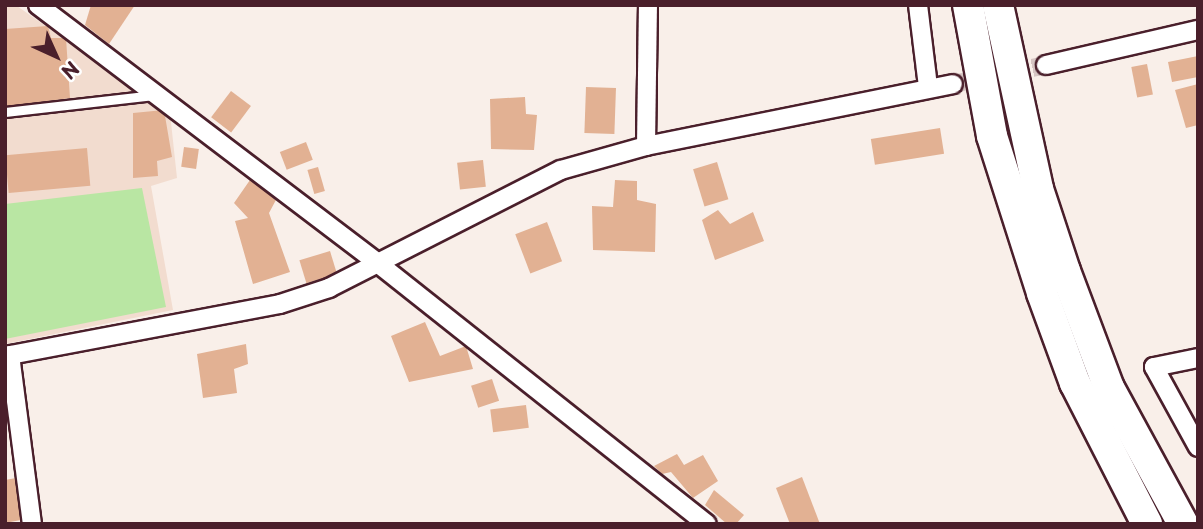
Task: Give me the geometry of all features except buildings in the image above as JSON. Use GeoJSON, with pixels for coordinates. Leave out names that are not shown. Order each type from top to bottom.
{"type":"FeatureCollection","features":[{"type":"Feature","properties":{"kind":"highway"},"geometry":{"type":"LineString","coordinates":[[968,5],[992,136],[1042,293],[1074,383],[1147,524]]}},
{"type":"Feature","properties":{"kind":"highway"},"geometry":{"type":"LineString","coordinates":[[998,5],[1038,189],[1065,271],[1110,388],[1183,524]]}},
{"type":"Feature","properties":{"kind":"street"},"geometry":{"type":"LineString","coordinates":[[38,5],[380,265],[706,524]]}},
{"type":"Feature","properties":{"kind":"street"},"geometry":{"type":"LineString","coordinates":[[646,146],[648,5]]}},
{"type":"Feature","properties":{"kind":"street"},"geometry":{"type":"LineString","coordinates":[[918,5],[928,86]]}},
{"type":"Feature","properties":{"kind":"street"},"geometry":{"type":"LineString","coordinates":[[1046,65],[1198,30]]}},
{"type":"Feature","properties":{"kind":"street"},"geometry":{"type":"LineString","coordinates":[[32,524],[8,356],[280,304],[330,288],[380,265],[561,170],[646,146],[928,86],[953,84]]}},
{"type":"Feature","properties":{"kind":"street"},"geometry":{"type":"LineString","coordinates":[[1198,358],[1154,367],[1198,447]]}},
{"type":"Feature","properties":{"kind":"lane"},"geometry":{"type":"LineString","coordinates":[[5,112],[156,95]]}},
{"type":"Feature","properties":{"kind":"shaded area"},"geometry":{"type":"Polygon","coordinates":[[[17,6],[170,113],[177,178],[151,186],[173,310],[5,344],[5,7],[17,6]]]}},
{"type":"Feature","properties":{"kind":"green space"},"geometry":{"type":"Polygon","coordinates":[[[142,188],[166,307],[5,339],[5,204],[142,188]]]}},
{"type":"Feature","properties":{"kind":"tunnel"},"geometry":{"type":"LineString","coordinates":[[953,84],[1046,65]]}}]}
